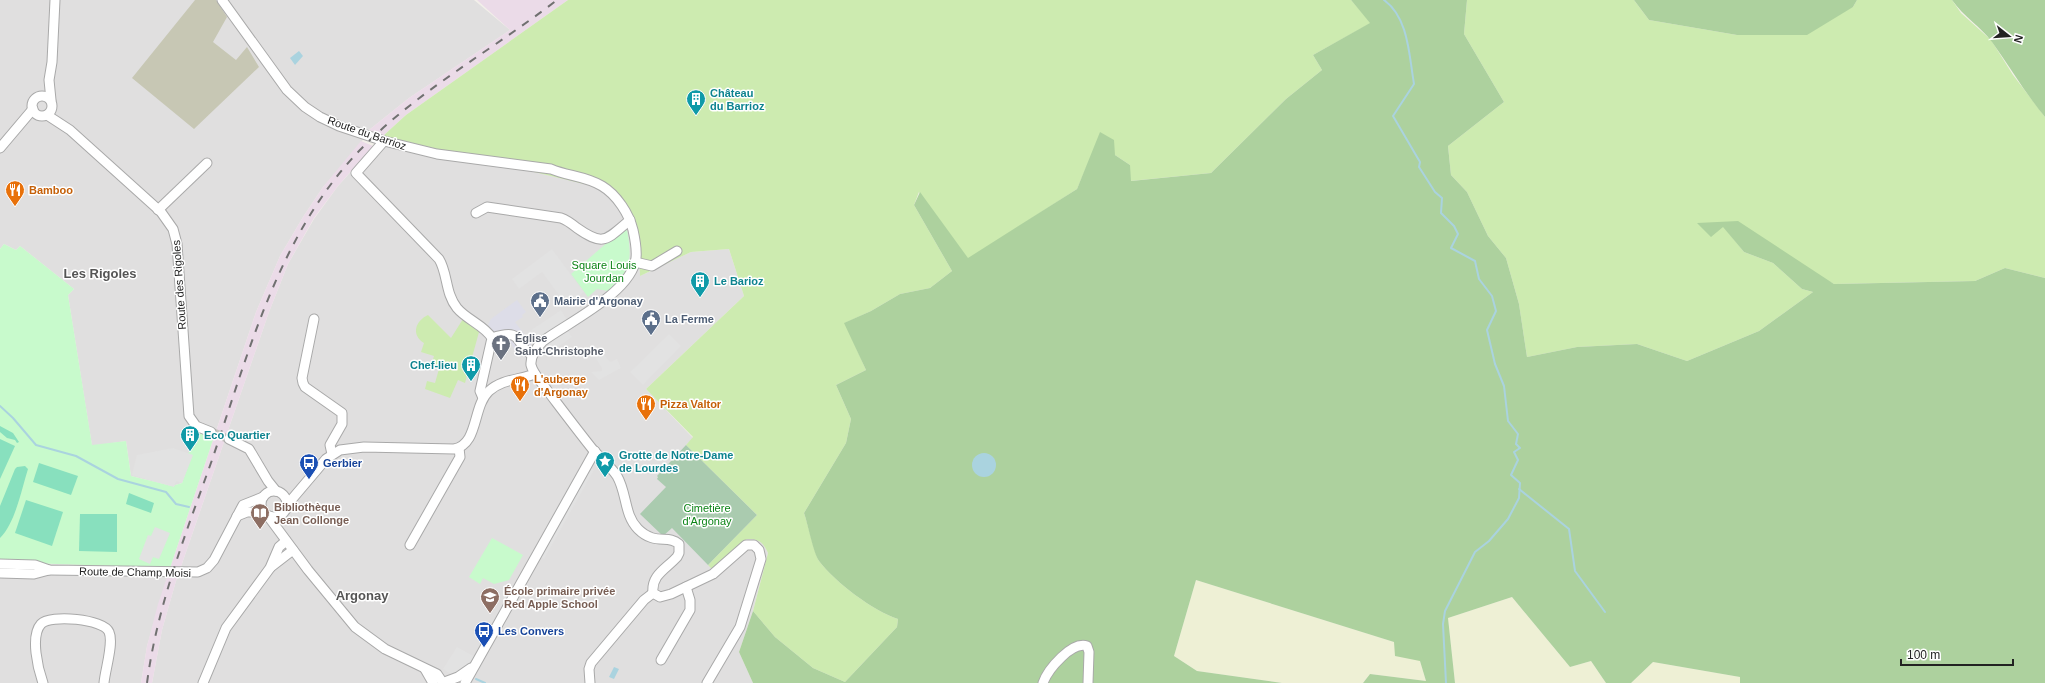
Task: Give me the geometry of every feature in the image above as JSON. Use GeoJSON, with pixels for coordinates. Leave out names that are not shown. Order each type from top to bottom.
{"type":"FeatureCollection","features":[{"type":"Feature","properties":{"kind":"street"},"geometry":{"type":"LineString","coordinates":[[0,148],[16,128],[39,113],[51,111],[52,103],[49,80],[53,55],[55,0]]}},
{"type":"Feature","properties":{"kind":"street","name":"Route du Barrioz"},"geometry":{"type":"LineString","coordinates":[[222,0],[283,85],[301,103],[328,121],[384,141],[438,154],[537,166],[559,173],[586,178],[603,186],[614,196],[630,220],[636,246],[635,262],[626,280],[615,292],[543,341],[534,352]]}},
{"type":"Feature","properties":{"kind":"street"},"geometry":{"type":"LineString","coordinates":[[39,113],[34,100],[39,96],[49,80]]}},
{"type":"Feature","properties":{"kind":"street"},"geometry":{"type":"LineString","coordinates":[[39,96],[47,97],[52,103]]}},
{"type":"Feature","properties":{"kind":"street","name":"Route des Rigoles"},"geometry":{"type":"LineString","coordinates":[[52,103],[64,125]]}},
{"type":"Feature","properties":{"kind":"street","name":"Route des Rigoles"},"geometry":{"type":"LineString","coordinates":[[39,113],[64,125],[158,210],[167,219],[173,229],[177,244],[189,416],[196,426],[211,432]]}},
{"type":"Feature","properties":{"kind":"street"},"geometry":{"type":"LineString","coordinates":[[384,141],[356,173],[438,259],[442,264],[448,292],[457,307],[485,329],[492,338]]}},
{"type":"Feature","properties":{"kind":"street"},"geometry":{"type":"LineString","coordinates":[[158,210],[207,163]]}},
{"type":"Feature","properties":{"kind":"street"},"geometry":{"type":"LineString","coordinates":[[476,213],[487,207],[561,218],[569,221],[592,238],[598,240],[609,237],[630,220]]}},
{"type":"Feature","properties":{"kind":"street"},"geometry":{"type":"LineString","coordinates":[[635,262],[652,266],[677,251]]}},
{"type":"Feature","properties":{"kind":"street"},"geometry":{"type":"LineString","coordinates":[[314,319],[302,378],[305,387],[342,413],[342,424],[330,446],[332,454]]}},
{"type":"Feature","properties":{"kind":"street"},"geometry":{"type":"LineString","coordinates":[[492,338],[506,334],[514,336],[521,340],[524,348],[534,352],[531,364],[535,374],[620,481],[630,518],[637,529],[654,540],[671,540],[679,544],[680,548],[677,557],[662,570],[654,581],[652,587],[653,593]]}},
{"type":"Feature","properties":{"kind":"street"},"geometry":{"type":"LineString","coordinates":[[483,398],[480,391],[492,338]]}},
{"type":"Feature","properties":{"kind":"street"},"geometry":{"type":"LineString","coordinates":[[237,516],[247,512],[277,517],[282,514],[287,505],[302,489],[320,465],[332,454],[340,450],[364,447],[438,449],[459,448],[469,439],[483,398],[489,391],[506,380],[535,374]]}},
{"type":"Feature","properties":{"kind":"street"},"geometry":{"type":"LineString","coordinates":[[229,439],[249,449],[264,475],[278,492],[285,497],[287,505]]}},
{"type":"Feature","properties":{"kind":"street"},"geometry":{"type":"LineString","coordinates":[[410,545],[460,457],[459,448]]}},
{"type":"Feature","properties":{"kind":"street"},"geometry":{"type":"LineString","coordinates":[[465,683],[595,451]]}},
{"type":"Feature","properties":{"kind":"street"},"geometry":{"type":"LineString","coordinates":[[264,475],[264,496],[261,504],[266,514],[355,628],[385,649],[424,668],[440,683],[458,677],[475,664]]}},
{"type":"Feature","properties":{"kind":"street"},"geometry":{"type":"LineString","coordinates":[[264,496],[278,492],[302,489]]}},
{"type":"Feature","properties":{"kind":"street","name":"Route de Champ Moisi"},"geometry":{"type":"LineString","coordinates":[[0,573],[34,574],[49,570],[198,572],[207,568],[214,560],[243,505],[264,496]]}},
{"type":"Feature","properties":{"kind":"street"},"geometry":{"type":"LineString","coordinates":[[204,683],[226,628],[270,568],[279,547],[285,539],[282,514]]}},
{"type":"Feature","properties":{"kind":"street"},"geometry":{"type":"LineString","coordinates":[[653,593],[660,597],[665,596],[719,570],[746,545],[754,545],[760,550],[761,559],[740,627],[707,683]]}},
{"type":"Feature","properties":{"kind":"street"},"geometry":{"type":"LineString","coordinates":[[270,568],[293,550]]}},
{"type":"Feature","properties":{"kind":"street","name":"Route de Champ Moisi"},"geometry":{"type":"LineString","coordinates":[[0,564],[34,565],[49,570]]}},
{"type":"Feature","properties":{"kind":"street"},"geometry":{"type":"LineString","coordinates":[[661,660],[690,610],[690,600],[686,587]]}},
{"type":"Feature","properties":{"kind":"street"},"geometry":{"type":"LineString","coordinates":[[590,683],[589,669],[591,663],[644,600],[653,593]]}},
{"type":"Feature","properties":{"kind":"street"},"geometry":{"type":"LineString","coordinates":[[43,683],[37,660],[37,630],[44,621],[55,618],[99,622],[107,628],[110,640],[104,683]]}},
{"type":"Feature","properties":{"kind":"street"},"geometry":{"type":"LineString","coordinates":[[1043,683],[1050,669],[1075,646],[1082,644],[1087,646],[1089,652],[1088,683]]}},
{"type":"Feature","properties":{"kind":"shaded area"},"geometry":{"type":"Polygon","coordinates":[[[0,0],[474,0],[510,30],[409,98],[369,130],[357,149],[323,187],[280,256],[256,312],[214,437],[203,433],[182,483],[172,486],[131,476],[126,441],[92,446],[68,295],[74,289],[20,246],[16,250],[4,244],[0,249],[0,0]]]}},
{"type":"Feature","properties":{"kind":"shaded area"},"geometry":{"type":"Polygon","coordinates":[[[195,0],[216,0],[227,17],[213,42],[236,60],[247,47],[259,67],[194,129],[132,78],[195,0]]]}},
{"type":"Feature","properties":{"kind":"shaded area"},"geometry":{"type":"Polygon","coordinates":[[[477,0],[568,0],[406,115],[383,136],[369,130],[409,98],[510,30],[477,0]]]}},
{"type":"Feature","properties":{"kind":"shaded area"},"geometry":{"type":"Polygon","coordinates":[[[383,136],[609,190],[624,206],[639,249],[640,276],[691,252],[729,249],[744,296],[646,389],[693,438],[686,445],[713,569],[747,539],[756,539],[763,543],[768,553],[753,611],[739,652],[753,683],[152,683],[162,630],[176,581],[269,312],[288,264],[314,219],[338,186],[383,136]]]}},
{"type":"Feature","properties":{"kind":"shaded area"},"geometry":{"type":"Polygon","coordinates":[[[361,141],[373,146],[338,186],[314,218],[288,264],[269,312],[176,581],[162,630],[152,683],[141,683],[147,646],[158,604],[256,312],[280,256],[303,217],[323,187],[361,141]]]}},
{"type":"Feature","properties":{"kind":"shaded area"},"geometry":{"type":"Polygon","coordinates":[[[552,249],[584,292],[566,305],[542,272],[519,289],[512,279],[552,249]]]}},
{"type":"Feature","properties":{"kind":"shaded area"},"geometry":{"type":"Polygon","coordinates":[[[517,300],[526,312],[522,315],[523,317],[515,322],[531,343],[531,351],[527,360],[523,353],[515,351],[511,343],[504,343],[501,346],[498,343],[498,336],[488,325],[491,319],[517,300]]]}},
{"type":"Feature","properties":{"kind":"shaded area"},"geometry":{"type":"Polygon","coordinates":[[[561,310],[567,320],[567,330],[572,337],[543,358],[527,333],[561,310]]]}},
{"type":"Feature","properties":{"kind":"shaded area"},"geometry":{"type":"Polygon","coordinates":[[[669,334],[681,346],[643,385],[630,372],[669,334]]]}},
{"type":"Feature","properties":{"kind":"shaded area"},"geometry":{"type":"Polygon","coordinates":[[[602,352],[611,362],[617,359],[621,368],[599,380],[591,372],[602,371],[602,368],[595,357],[602,352]]]}},
{"type":"Feature","properties":{"kind":"shaded area"},"geometry":{"type":"Polygon","coordinates":[[[173,448],[193,455],[182,483],[176,481],[174,487],[132,475],[137,455],[173,448]]]}},
{"type":"Feature","properties":{"kind":"shaded area"},"geometry":{"type":"Polygon","coordinates":[[[586,466],[594,470],[544,559],[536,555],[586,466]]]}},
{"type":"Feature","properties":{"kind":"shaded area"},"geometry":{"type":"Polygon","coordinates":[[[155,527],[170,533],[159,559],[153,557],[150,564],[139,559],[148,535],[151,536],[155,527]]]}},
{"type":"Feature","properties":{"kind":"shaded area"},"geometry":{"type":"Polygon","coordinates":[[[0,562],[170,568],[147,646],[141,683],[0,683],[0,562]]]}},
{"type":"Feature","properties":{"kind":"shaded area"},"geometry":{"type":"Polygon","coordinates":[[[1196,580],[1394,642],[1420,661],[1426,681],[1370,674],[1363,683],[1282,683],[1197,671],[1174,656],[1196,580]]]}},
{"type":"Feature","properties":{"kind":"shaded area"},"geometry":{"type":"Polygon","coordinates":[[[1512,597],[1570,667],[1591,661],[1606,683],[1455,683],[1448,618],[1512,597]]]}},
{"type":"Feature","properties":{"kind":"shaded area"},"geometry":{"type":"Polygon","coordinates":[[[457,647],[475,657],[468,667],[454,676],[443,669],[457,647]]]}},
{"type":"Feature","properties":{"kind":"shaded area"},"geometry":{"type":"Polygon","coordinates":[[[1653,662],[1740,677],[1740,683],[1631,683],[1653,662]]]}},
{"type":"Feature","properties":{"kind":"green space"},"geometry":{"type":"Polygon","coordinates":[[[568,0],[1351,0],[1371,23],[1313,55],[1322,70],[1286,99],[1211,173],[1130,181],[1130,165],[1115,155],[1101,133],[1077,189],[968,259],[919,192],[914,205],[952,271],[930,288],[900,294],[871,311],[845,323],[866,370],[836,385],[851,419],[846,443],[804,513],[817,557],[826,569],[844,586],[866,603],[877,610],[898,619],[897,627],[845,682],[813,668],[775,637],[753,611],[768,553],[760,542],[747,539],[713,570],[708,565],[757,515],[686,445],[693,437],[646,389],[744,296],[729,249],[691,252],[640,276],[639,249],[635,231],[609,190],[383,136],[406,115],[568,0]]]}},
{"type":"Feature","properties":{"kind":"green space"},"geometry":{"type":"Polygon","coordinates":[[[1351,0],[1467,0],[1464,34],[1504,102],[1448,146],[1451,175],[1467,192],[1488,236],[1506,258],[1519,304],[1527,357],[1577,347],[1637,344],[1687,361],[1759,331],[1813,292],[1802,289],[1773,263],[1744,252],[1723,227],[1711,237],[1697,223],[1738,221],[1834,284],[1975,281],[2005,268],[2045,278],[2045,683],[1740,683],[1740,677],[1653,662],[1631,683],[1606,683],[1591,661],[1570,667],[1512,597],[1448,618],[1455,683],[1363,683],[1370,674],[1426,681],[1420,661],[1395,656],[1394,642],[1196,580],[1174,656],[1197,671],[1282,683],[753,683],[739,652],[753,611],[775,637],[813,668],[845,682],[897,627],[898,619],[877,610],[855,595],[835,578],[819,561],[804,513],[846,443],[851,419],[836,385],[866,370],[844,323],[871,311],[900,294],[930,288],[952,271],[914,205],[920,192],[968,258],[1077,189],[1100,132],[1114,140],[1115,155],[1130,165],[1131,181],[1211,173],[1286,99],[1322,70],[1313,55],[1370,23],[1351,0]]]}},
{"type":"Feature","properties":{"kind":"green space"},"geometry":{"type":"Polygon","coordinates":[[[1467,0],[1634,0],[1649,20],[1737,35],[1853,7],[1857,0],[1952,0],[1961,13],[1991,40],[2013,75],[2045,117],[2045,278],[2005,268],[1975,281],[1834,284],[1723,226],[1744,252],[1773,263],[1802,289],[1813,292],[1759,331],[1687,361],[1637,344],[1577,347],[1527,357],[1519,304],[1506,258],[1488,236],[1467,192],[1451,175],[1448,146],[1504,102],[1464,34],[1467,0]]]}},
{"type":"Feature","properties":{"kind":"green space"},"geometry":{"type":"Polygon","coordinates":[[[1634,0],[1857,0],[1853,7],[1807,35],[1737,35],[1649,20],[1634,0]]]}},
{"type":"Feature","properties":{"kind":"green space"},"geometry":{"type":"Polygon","coordinates":[[[1952,0],[2045,0],[2045,117],[1992,42],[1952,0]]]}},
{"type":"Feature","properties":{"kind":"green space","name":"Square Louis Jourdan"},"geometry":{"type":"Polygon","coordinates":[[[627,230],[630,256],[626,272],[622,279],[608,291],[597,289],[588,297],[571,274],[617,234],[627,230]]]}},
{"type":"Feature","properties":{"kind":"green space"},"geometry":{"type":"Polygon","coordinates":[[[4,244],[16,250],[20,246],[74,289],[68,295],[92,445],[126,441],[131,476],[172,486],[182,483],[192,456],[188,454],[197,434],[203,433],[214,437],[170,568],[0,562],[0,249],[4,244]]]}},
{"type":"Feature","properties":{"kind":"green space"},"geometry":{"type":"Polygon","coordinates":[[[428,315],[451,338],[463,319],[479,332],[465,383],[458,380],[450,398],[425,389],[427,381],[435,383],[439,369],[431,366],[434,356],[421,352],[424,343],[417,336],[416,332],[416,328],[420,321],[428,315]]]}},
{"type":"Feature","properties":{"kind":"green space"},"geometry":{"type":"Polygon","coordinates":[[[0,426],[13,433],[19,442],[17,443],[15,440],[7,438],[0,432],[0,426]]]}},
{"type":"Feature","properties":{"kind":"green space"},"geometry":{"type":"Polygon","coordinates":[[[0,439],[15,446],[0,479],[0,439]]]}},
{"type":"Feature","properties":{"kind":"green space","name":"Cimetière d'Argonay"},"geometry":{"type":"Polygon","coordinates":[[[686,445],[757,515],[708,565],[672,528],[663,536],[640,514],[666,487],[657,479],[657,476],[686,445]]]}},
{"type":"Feature","properties":{"kind":"green space"},"geometry":{"type":"Polygon","coordinates":[[[39,463],[78,476],[71,495],[33,482],[39,463]]]}},
{"type":"Feature","properties":{"kind":"green space"},"geometry":{"type":"Polygon","coordinates":[[[25,466],[28,469],[14,515],[10,524],[0,538],[0,506],[15,469],[17,467],[25,466]]]}},
{"type":"Feature","properties":{"kind":"green space"},"geometry":{"type":"Polygon","coordinates":[[[129,493],[154,503],[151,513],[126,504],[129,493]]]}},
{"type":"Feature","properties":{"kind":"green space"},"geometry":{"type":"Polygon","coordinates":[[[26,500],[63,512],[52,546],[15,533],[26,500]]]}},
{"type":"Feature","properties":{"kind":"green space"},"geometry":{"type":"Polygon","coordinates":[[[80,514],[117,514],[117,552],[79,551],[80,514]]]}},
{"type":"Feature","properties":{"kind":"green space"},"geometry":{"type":"Polygon","coordinates":[[[492,538],[523,555],[509,580],[494,584],[483,578],[480,584],[469,577],[492,538]]]}},
{"type":"Feature","properties":{"kind":"water"},"geometry":{"type":"Polygon","coordinates":[[[299,51],[303,56],[295,65],[290,58],[299,51]]]}},
{"type":"Feature","properties":{"kind":"water"},"geometry":{"type":"Polygon","coordinates":[[[984,453],[992,457],[996,465],[992,473],[984,477],[976,473],[972,465],[976,457],[984,453]]]}},
{"type":"Feature","properties":{"kind":"water"},"geometry":{"type":"Polygon","coordinates":[[[614,667],[619,669],[614,679],[609,677],[614,667]]]}},
{"type":"Feature","properties":{"kind":"waterway"},"geometry":{"type":"LineString","coordinates":[[1384,0],[1399,17],[1403,27],[1409,50],[1414,84],[1393,116],[1420,162],[1419,167],[1435,192],[1442,198],[1441,213],[1454,226],[1458,234],[1451,248],[1475,261],[1479,279],[1492,296],[1496,311],[1487,330],[1495,364],[1504,386],[1508,421],[1518,434],[1516,444],[1520,448],[1514,452],[1518,460],[1511,475],[1520,483],[1519,498],[1508,519],[1489,541],[1475,552],[1445,611],[1443,624],[1446,683]]}},
{"type":"Feature","properties":{"kind":"waterway"},"geometry":{"type":"LineString","coordinates":[[0,406],[13,418],[36,445],[76,456],[118,479],[166,492],[176,504],[189,507]]}},
{"type":"Feature","properties":{"kind":"waterway"},"geometry":{"type":"LineString","coordinates":[[1519,489],[1569,529],[1575,571],[1605,612]]}},
{"type":"Feature","properties":{"kind":"waterway"},"geometry":{"type":"LineString","coordinates":[[476,679],[485,683]]}},
{"type":"Feature","properties":{"kind":"tunnel"},"geometry":{"type":"LineString","coordinates":[[211,432],[229,439]]}},
{"type":"Feature","properties":{"kind":"railway"},"geometry":{"type":"LineString","coordinates":[[147,683],[165,598],[253,337],[269,297],[307,220],[331,184],[359,151],[381,129],[430,90],[557,0]]}},
{"type":"Feature","properties":{"kind":"place","name":"Château du Barrioz"},"geometry":{"type":"Point","coordinates":[696,116]}},
{"type":"Feature","properties":{"kind":"place","name":"Bamboo"},"geometry":{"type":"Point","coordinates":[15,207]}},
{"type":"Feature","properties":{"kind":"place","name":"Le Barioz"},"geometry":{"type":"Point","coordinates":[700,298]}},
{"type":"Feature","properties":{"kind":"place","name":"Mairie d'Argonay"},"geometry":{"type":"Point","coordinates":[540,318]}},
{"type":"Feature","properties":{"kind":"place","name":"La Ferme"},"geometry":{"type":"Point","coordinates":[651,336]}},
{"type":"Feature","properties":{"kind":"place","name":"Église Saint-Christophe"},"geometry":{"type":"Point","coordinates":[501,361]}},
{"type":"Feature","properties":{"kind":"place","name":"Chef-lieu"},"geometry":{"type":"Point","coordinates":[471,382]}},
{"type":"Feature","properties":{"kind":"place","name":"L'auberge d'Argonay"},"geometry":{"type":"Point","coordinates":[520,402]}},
{"type":"Feature","properties":{"kind":"place","name":"Pizza Valtor"},"geometry":{"type":"Point","coordinates":[646,421]}},
{"type":"Feature","properties":{"kind":"place","name":"Eco Quartier"},"geometry":{"type":"Point","coordinates":[190,452]}},
{"type":"Feature","properties":{"kind":"place","name":"Grotte de Notre-Dame de Lourdes"},"geometry":{"type":"Point","coordinates":[605,478]}},
{"type":"Feature","properties":{"kind":"place","name":"Gerbier"},"geometry":{"type":"Point","coordinates":[309,480]}},
{"type":"Feature","properties":{"kind":"place","name":"Bibliothèque Jean Collonge"},"geometry":{"type":"Point","coordinates":[260,530]}},
{"type":"Feature","properties":{"kind":"place","name":"École primaire privée Red Apple School"},"geometry":{"type":"Point","coordinates":[490,614]}},
{"type":"Feature","properties":{"kind":"place","name":"Les Convers"},"geometry":{"type":"Point","coordinates":[484,648]}},
{"type":"Feature","properties":{"kind":"district","name":"Les Rigoles"},"geometry":{"type":"Point","coordinates":[100,273]}},
{"type":"Feature","properties":{"kind":"district","name":"Argonay"},"geometry":{"type":"Point","coordinates":[362,595]}}]}
